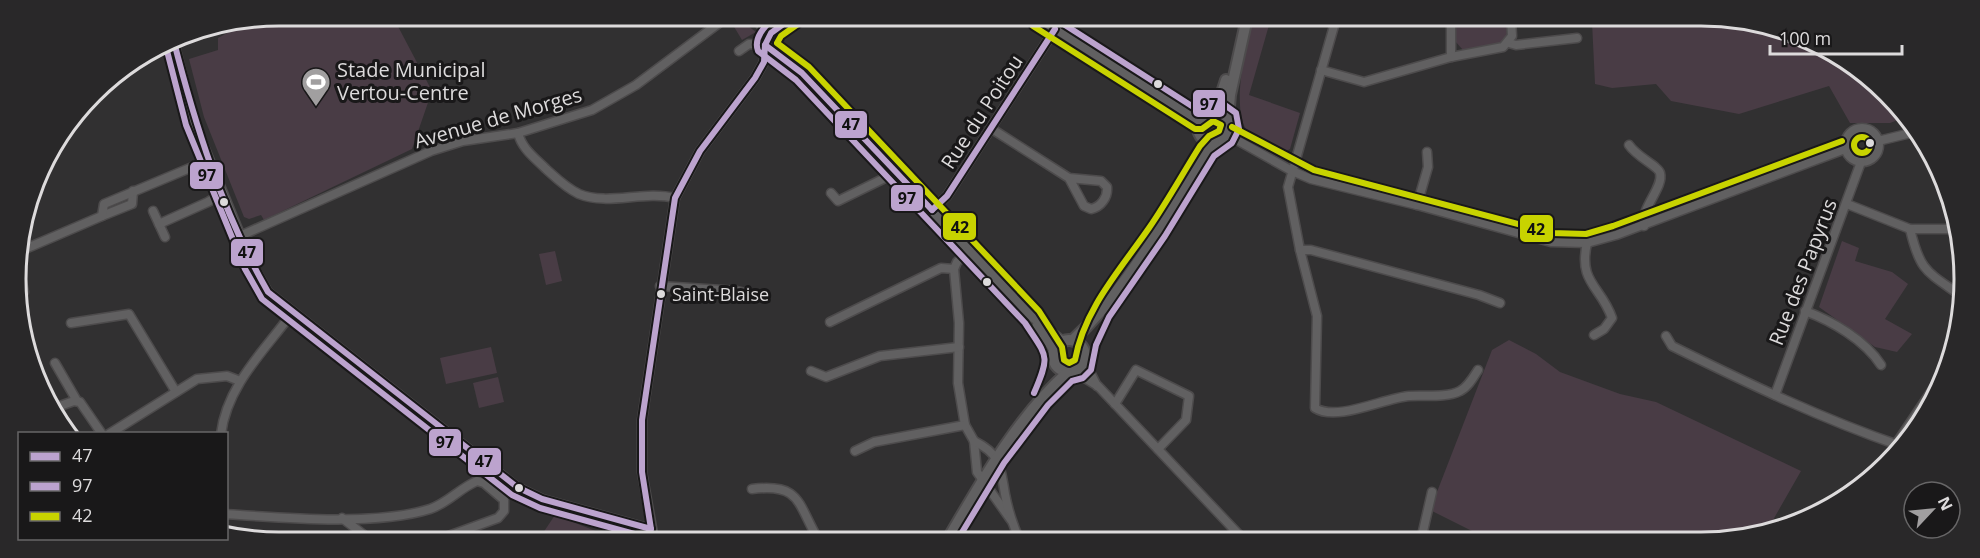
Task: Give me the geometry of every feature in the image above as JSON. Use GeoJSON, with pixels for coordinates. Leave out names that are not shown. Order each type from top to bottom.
{"type":"FeatureCollection","features":[{"type":"Feature","properties":{"kind":"street","name":"Avenue de Morges"},"geometry":{"type":"LineString","coordinates":[[240,236],[431,151],[473,139],[518,133],[576,116],[606,103],[636,85],[715,26]]}},
{"type":"Feature","properties":{"kind":"street"},"geometry":{"type":"LineString","coordinates":[[1050,26],[1199,121],[1202,136],[1188,177]]}},
{"type":"Feature","properties":{"kind":"street"},"geometry":{"type":"LineString","coordinates":[[1054,351],[1101,312],[1158,231],[1188,177],[1214,143],[1222,141],[1228,135],[1230,125],[1228,118],[1245,26]]}},
{"type":"Feature","properties":{"kind":"street"},"geometry":{"type":"LineString","coordinates":[[1334,26],[1288,187],[1300,250],[1317,316],[1315,408],[1323,413],[1341,412],[1404,396],[1459,392],[1468,385],[1478,370]]}},
{"type":"Feature","properties":{"kind":"street"},"geometry":{"type":"LineString","coordinates":[[1451,26],[1451,57]]}},
{"type":"Feature","properties":{"kind":"street"},"geometry":{"type":"LineString","coordinates":[[1322,70],[1364,82],[1451,57],[1503,47],[1509,43],[1512,36],[1511,26]]}},
{"type":"Feature","properties":{"kind":"street","name":"Rue du Poitou"},"geometry":{"type":"LineString","coordinates":[[932,210],[947,196],[1055,29]]}},
{"type":"Feature","properties":{"kind":"street"},"geometry":{"type":"LineString","coordinates":[[1509,43],[1516,45],[1577,38]]}},
{"type":"Feature","properties":{"kind":"street"},"geometry":{"type":"LineString","coordinates":[[739,51],[749,44],[765,45],[802,73],[1032,317],[1054,351],[1056,365],[1041,399]]}},
{"type":"Feature","properties":{"kind":"street"},"geometry":{"type":"LineString","coordinates":[[652,532],[642,472],[642,428],[660,286],[675,198],[700,151],[755,78],[764,62],[765,45]]}},
{"type":"Feature","properties":{"kind":"street"},"geometry":{"type":"LineString","coordinates":[[176,48],[194,122],[240,236],[268,292],[517,487],[542,499],[651,529]]}},
{"type":"Feature","properties":{"kind":"street"},"geometry":{"type":"LineString","coordinates":[[1199,121],[1220,99],[1238,56]]}},
{"type":"Feature","properties":{"kind":"street"},"geometry":{"type":"LineString","coordinates":[[1210,111],[1218,111],[1228,118]]}},
{"type":"Feature","properties":{"kind":"street"},"geometry":{"type":"LineString","coordinates":[[1857,128],[1873,132],[1878,141],[1875,156],[1861,162],[1851,158],[1845,149],[1846,139],[1857,128]]}},
{"type":"Feature","properties":{"kind":"street"},"geometry":{"type":"LineString","coordinates":[[992,129],[1069,177],[1101,182],[1107,187],[1103,201],[1091,209],[1084,206],[1069,177]]}},
{"type":"Feature","properties":{"kind":"street"},"geometry":{"type":"LineString","coordinates":[[518,133],[529,154],[565,186],[579,194],[591,198],[658,195],[675,198]]}},
{"type":"Feature","properties":{"kind":"street"},"geometry":{"type":"LineString","coordinates":[[1878,141],[1908,133]]}},
{"type":"Feature","properties":{"kind":"street"},"geometry":{"type":"LineString","coordinates":[[1228,135],[1292,171],[1311,179],[1551,242],[1587,243],[1644,226],[1845,149]]}},
{"type":"Feature","properties":{"kind":"street"},"geometry":{"type":"LineString","coordinates":[[1202,136],[1214,143]]}},
{"type":"Feature","properties":{"kind":"street"},"geometry":{"type":"LineString","coordinates":[[1629,145],[1635,156],[1656,166],[1660,173],[1659,181],[1647,207],[1644,226]]}},
{"type":"Feature","properties":{"kind":"street"},"geometry":{"type":"LineString","coordinates":[[1417,205],[1428,167],[1427,152]]}},
{"type":"Feature","properties":{"kind":"street"},"geometry":{"type":"LineString","coordinates":[[28,248],[102,216],[104,204],[209,160]]}},
{"type":"Feature","properties":{"kind":"street","name":"Rue des Papyrus"},"geometry":{"type":"LineString","coordinates":[[1775,395],[1836,224],[1847,204],[1861,162]]}},
{"type":"Feature","properties":{"kind":"street"},"geometry":{"type":"LineString","coordinates":[[831,193],[838,201],[885,178],[895,170]]}},
{"type":"Feature","properties":{"kind":"street"},"geometry":{"type":"LineString","coordinates":[[159,224],[223,193]]}},
{"type":"Feature","properties":{"kind":"street"},"geometry":{"type":"LineString","coordinates":[[1847,204],[1910,229],[1950,229]]}},
{"type":"Feature","properties":{"kind":"street"},"geometry":{"type":"LineString","coordinates":[[153,211],[165,237]]}},
{"type":"Feature","properties":{"kind":"street"},"geometry":{"type":"LineString","coordinates":[[1910,229],[1917,259],[1930,274],[1954,291]]}},
{"type":"Feature","properties":{"kind":"street"},"geometry":{"type":"LineString","coordinates":[[1587,243],[1584,266],[1591,286],[1606,301],[1612,318],[1604,329],[1594,335]]}},
{"type":"Feature","properties":{"kind":"street"},"geometry":{"type":"LineString","coordinates":[[969,250],[957,261],[954,269],[958,383],[965,425],[974,441],[977,472],[1011,520]]}},
{"type":"Feature","properties":{"kind":"street"},"geometry":{"type":"LineString","coordinates":[[1300,250],[1311,250],[1437,283],[1500,303]]}},
{"type":"Feature","properties":{"kind":"street"},"geometry":{"type":"LineString","coordinates":[[830,322],[940,268],[954,269]]}},
{"type":"Feature","properties":{"kind":"street"},"geometry":{"type":"LineString","coordinates":[[660,286],[737,291],[758,296]]}},
{"type":"Feature","properties":{"kind":"street"},"geometry":{"type":"LineString","coordinates":[[1805,311],[1823,318],[1872,352],[1881,365]]}},
{"type":"Feature","properties":{"kind":"street"},"geometry":{"type":"LineString","coordinates":[[952,532],[997,458],[1041,399],[1085,356],[1101,312]]}},
{"type":"Feature","properties":{"kind":"street"},"geometry":{"type":"LineString","coordinates":[[222,432],[229,402],[240,381],[292,313]]}},
{"type":"Feature","properties":{"kind":"street"},"geometry":{"type":"LineString","coordinates":[[72,323],[129,314],[176,392]]}},
{"type":"Feature","properties":{"kind":"street"},"geometry":{"type":"LineString","coordinates":[[1032,317],[1068,341],[1085,356],[1098,386]]}},
{"type":"Feature","properties":{"kind":"street"},"geometry":{"type":"LineString","coordinates":[[1666,336],[1672,346],[1775,395],[1852,430],[1894,444]]}},
{"type":"Feature","properties":{"kind":"street"},"geometry":{"type":"LineString","coordinates":[[811,371],[826,377],[880,356],[958,347]]}},
{"type":"Feature","properties":{"kind":"street"},"geometry":{"type":"LineString","coordinates":[[55,363],[77,401],[100,432]]}},
{"type":"Feature","properties":{"kind":"street"},"geometry":{"type":"LineString","coordinates":[[1056,365],[1098,386],[1236,532]]}},
{"type":"Feature","properties":{"kind":"street"},"geometry":{"type":"LineString","coordinates":[[1115,404],[1136,370],[1189,396],[1186,420],[1158,449]]}},
{"type":"Feature","properties":{"kind":"street"},"geometry":{"type":"LineString","coordinates":[[113,432],[203,377],[227,376],[240,381]]}},
{"type":"Feature","properties":{"kind":"street"},"geometry":{"type":"LineString","coordinates":[[59,406],[77,401]]}},
{"type":"Feature","properties":{"kind":"street"},"geometry":{"type":"LineString","coordinates":[[855,451],[874,442],[965,425]]}},
{"type":"Feature","properties":{"kind":"street"},"geometry":{"type":"LineString","coordinates":[[974,441],[997,458],[1002,467],[1011,520],[1016,532]]}},
{"type":"Feature","properties":{"kind":"street"},"geometry":{"type":"LineString","coordinates":[[228,514],[342,518],[415,513],[446,502],[477,481],[484,483],[504,500],[504,511],[498,518],[460,532]]}},
{"type":"Feature","properties":{"kind":"street"},"geometry":{"type":"LineString","coordinates":[[752,489],[774,486],[790,493],[802,508],[814,532]]}},
{"type":"Feature","properties":{"kind":"street"},"geometry":{"type":"LineString","coordinates":[[1423,532],[1432,492]]}},
{"type":"Feature","properties":{"kind":"street"},"geometry":{"type":"LineString","coordinates":[[342,518],[360,532]]}},
{"type":"Feature","properties":{"kind":"shaded area"},"geometry":{"type":"Polygon","coordinates":[[[262,26],[398,26],[432,91],[412,149],[264,220],[261,215],[249,219],[244,217],[204,117],[189,59],[218,50],[218,38],[233,30],[262,26]]]}},
{"type":"Feature","properties":{"kind":"shaded area"},"geometry":{"type":"Polygon","coordinates":[[[734,26],[748,26],[756,32],[742,40],[734,26]]]}},
{"type":"Feature","properties":{"kind":"shaded area"},"geometry":{"type":"Polygon","coordinates":[[[1251,26],[1269,26],[1249,95],[1300,113],[1290,149],[1280,154],[1252,138],[1243,123],[1240,94],[1251,26]]]}},
{"type":"Feature","properties":{"kind":"shaded area"},"geometry":{"type":"Polygon","coordinates":[[[1455,26],[1506,26],[1507,37],[1498,46],[1463,50],[1455,41],[1455,26]]]}},
{"type":"Feature","properties":{"kind":"shaded area"},"geometry":{"type":"Polygon","coordinates":[[[1592,26],[1718,26],[1767,34],[1828,59],[1868,88],[1898,120],[1890,123],[1850,123],[1829,86],[1739,114],[1671,101],[1656,84],[1612,88],[1595,84],[1592,26]]]}},
{"type":"Feature","properties":{"kind":"shaded area"},"geometry":{"type":"Polygon","coordinates":[[[1842,241],[1859,248],[1855,261],[1892,272],[1908,284],[1885,319],[1912,334],[1897,352],[1875,347],[1819,307],[1842,241]]]}},
{"type":"Feature","properties":{"kind":"shaded area"},"geometry":{"type":"Polygon","coordinates":[[[555,251],[562,281],[546,285],[539,254],[555,251]]]}},
{"type":"Feature","properties":{"kind":"shaded area"},"geometry":{"type":"Polygon","coordinates":[[[1509,340],[1536,354],[1560,372],[1620,394],[1656,402],[1801,471],[1773,522],[1750,528],[1718,532],[1474,532],[1430,510],[1492,350],[1509,340]]]}},
{"type":"Feature","properties":{"kind":"shaded area"},"geometry":{"type":"Polygon","coordinates":[[[491,347],[497,373],[446,384],[440,358],[491,347]]]}},
{"type":"Feature","properties":{"kind":"shaded area"},"geometry":{"type":"Polygon","coordinates":[[[498,377],[504,402],[479,408],[473,383],[498,377]]]}},
{"type":"Feature","properties":{"kind":"shaded area"},"geometry":{"type":"Polygon","coordinates":[[[555,515],[598,532],[544,532],[555,515]]]}},
{"type":"Feature","properties":{"kind":"transit line","name":"97"},"geometry":{"type":"LineString","coordinates":[[767,26],[758,37],[758,51],[796,80],[1025,323],[1044,356],[1043,370],[1034,393]]}},
{"type":"Feature","properties":{"kind":"transit line","name":"47"},"geometry":{"type":"LineString","coordinates":[[651,529],[642,472],[642,420],[675,198],[700,151],[755,78],[764,62],[765,45],[771,33],[781,26]]}},
{"type":"Feature","properties":{"kind":"transit line","name":"42"},"geometry":{"type":"LineString","coordinates":[[795,26],[781,36],[777,43],[809,67],[1039,311],[1062,347],[1064,360],[1069,363],[1075,360],[1086,324],[1104,291],[1156,218],[1200,146],[1209,136],[1219,131],[1221,125],[1213,121],[1202,129],[1195,129],[1033,26]]}},
{"type":"Feature","properties":{"kind":"transit line","name":"97"},"geometry":{"type":"LineString","coordinates":[[962,532],[1004,463],[1048,405],[1072,381],[1083,378],[1091,370],[1096,345],[1109,317],[1165,236],[1214,156],[1232,143],[1239,129],[1236,113],[1222,103],[1205,104],[1198,110],[1067,26]]}},
{"type":"Feature","properties":{"kind":"transit line","name":"47"},"geometry":{"type":"LineString","coordinates":[[932,210],[947,196],[1055,29]]}},
{"type":"Feature","properties":{"kind":"transit line","name":"47"},"geometry":{"type":"LineString","coordinates":[[765,45],[802,73],[932,210]]}},
{"type":"Feature","properties":{"kind":"transit line","name":"47"},"geometry":{"type":"LineString","coordinates":[[176,48],[201,136],[224,200],[237,232],[268,292],[517,487],[542,499],[651,529]]}},
{"type":"Feature","properties":{"kind":"transit line","name":"97"},"geometry":{"type":"LineString","coordinates":[[167,52],[186,125],[245,269],[262,299],[512,495],[540,508],[627,532]]}},
{"type":"Feature","properties":{"kind":"transit line","name":"42"},"geometry":{"type":"LineString","coordinates":[[1232,127],[1314,170],[1552,233],[1586,234],[1842,141]]}},
{"type":"Feature","properties":{"kind":"transit line","name":"42"},"geometry":{"type":"LineString","coordinates":[[1862,137],[1868,139],[1870,145],[1868,151],[1862,153],[1856,151],[1854,145],[1856,139],[1862,137]]}},
{"type":"Feature","properties":{"kind":"place","name":"Stade Municipal Vertou-Centre"},"geometry":{"type":"Point","coordinates":[316,108]}},
{"type":"Feature","properties":{"kind":"place","name":"Saint-Blaise"},"geometry":{"type":"Point","coordinates":[661,294]}}]}
